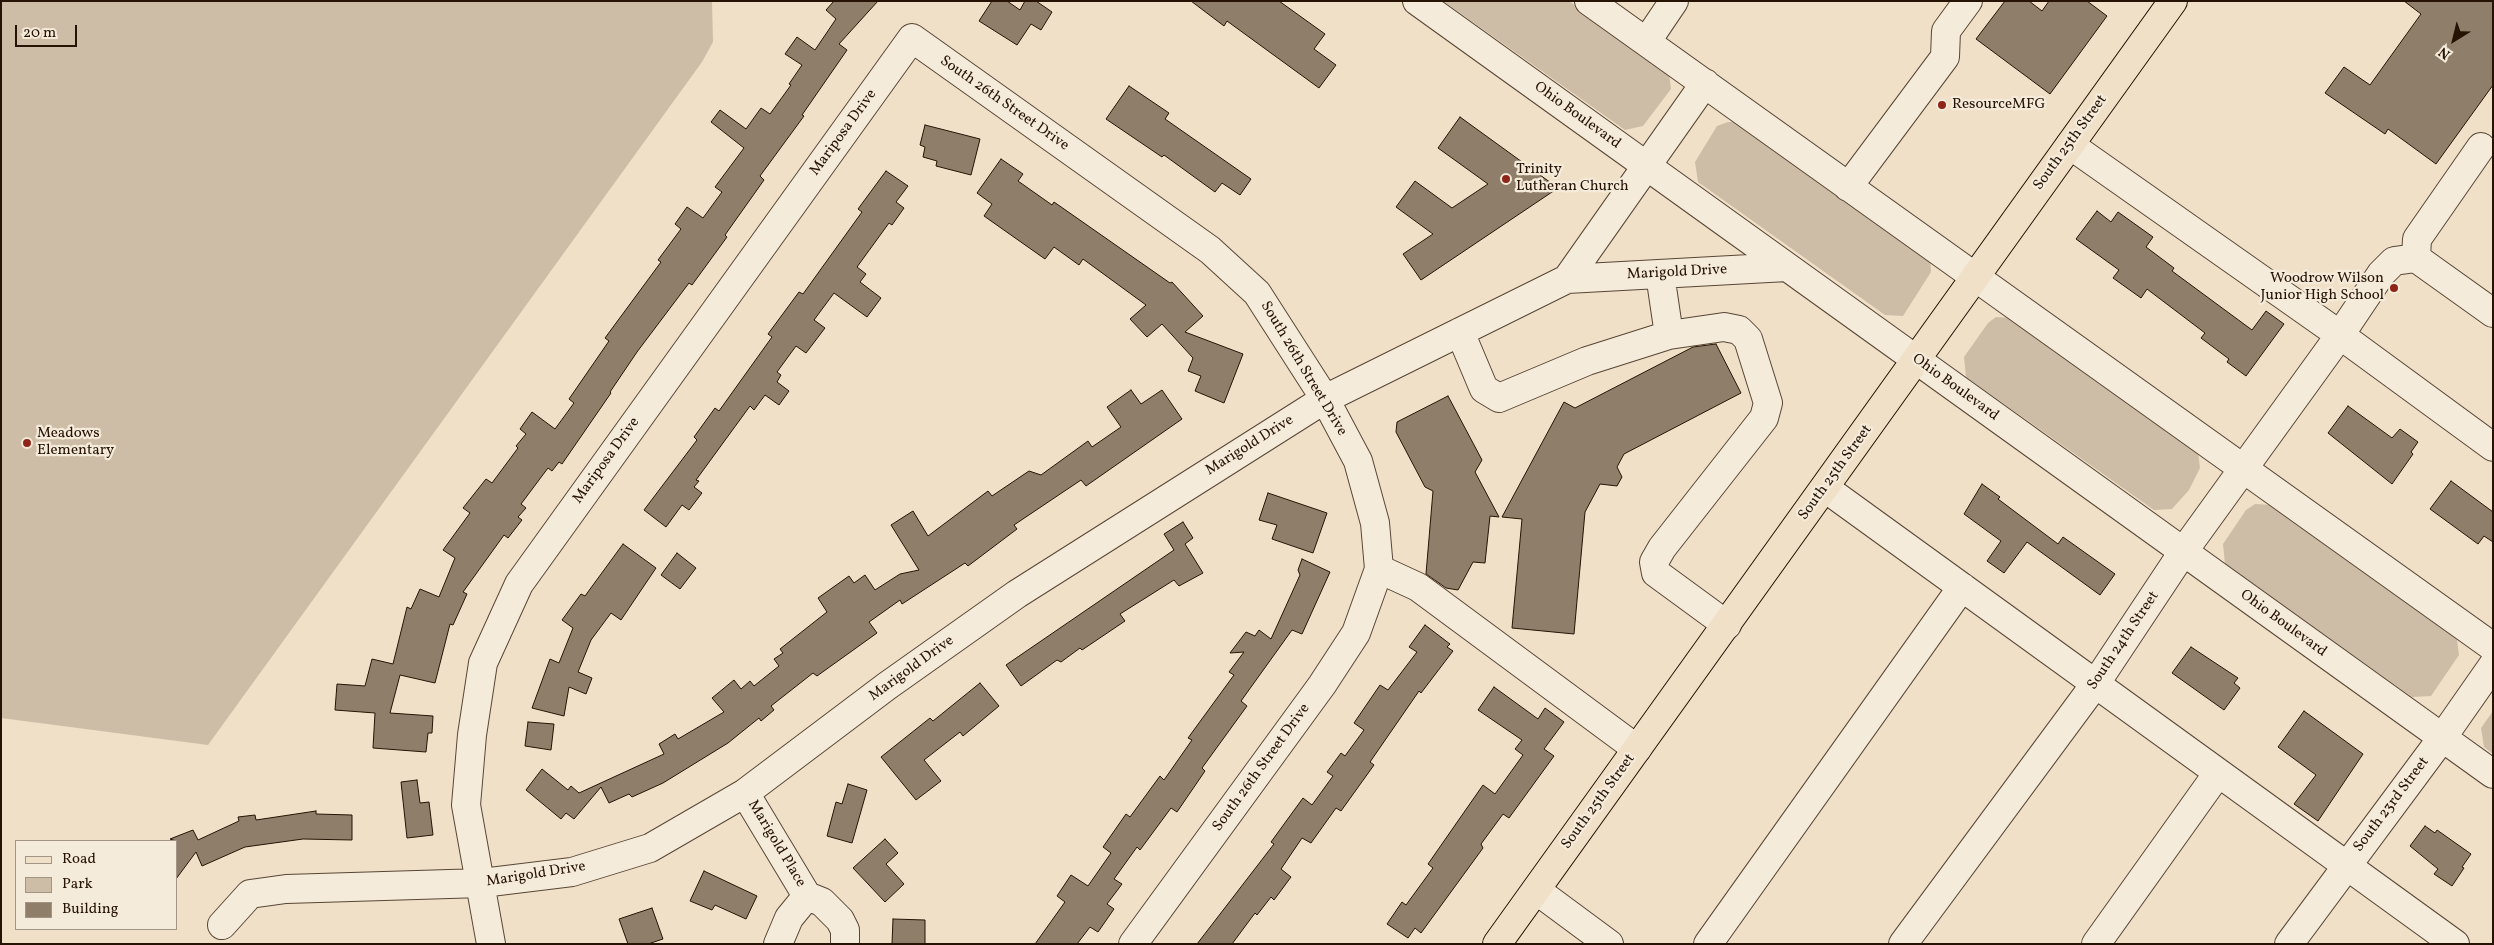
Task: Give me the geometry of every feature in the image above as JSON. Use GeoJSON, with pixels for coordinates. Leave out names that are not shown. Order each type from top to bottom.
{"type":"FeatureCollection","features":[{"type":"Feature","properties":{"kind":"main road","name":"South 25th Street"},"geometry":{"type":"LineString","coordinates":[[1497,944],[2173,1]]}},
{"type":"Feature","properties":{"kind":"street","name":"Ohio Boulevard"},"geometry":{"type":"LineString","coordinates":[[1417,1],[2493,774]]}},
{"type":"Feature","properties":{"kind":"street"},"geometry":{"type":"LineString","coordinates":[[1589,1],[2493,647]]}},
{"type":"Feature","properties":{"kind":"street"},"geometry":{"type":"LineString","coordinates":[[1647,42],[1674,1]]}},
{"type":"Feature","properties":{"kind":"street"},"geometry":{"type":"LineString","coordinates":[[1848,187],[1945,57],[1946,31],[1968,1]]}},
{"type":"Feature","properties":{"kind":"street","name":"South 26th Street Drive"},"geometry":{"type":"LineString","coordinates":[[912,38],[1210,250],[1257,293],[1325,399],[1358,461],[1375,522],[1379,570],[1356,632],[1332,670],[1133,944]]}},
{"type":"Feature","properties":{"kind":"street","name":"Mariposa Drive"},"geometry":{"type":"LineString","coordinates":[[491,944],[482,883],[466,805],[472,735],[483,662],[519,584],[912,38]]}},
{"type":"Feature","properties":{"kind":"street","name":"Marigold Drive"},"geometry":{"type":"LineString","coordinates":[[1567,279],[1705,83]]}},
{"type":"Feature","properties":{"kind":"street"},"geometry":{"type":"LineString","coordinates":[[2070,145],[2340,335],[2493,447]]}},
{"type":"Feature","properties":{"kind":"street"},"geometry":{"type":"LineString","coordinates":[[2480,147],[2417,239],[2416,258],[2493,313]]}},
{"type":"Feature","properties":{"kind":"street","name":"South 24th Street"},"geometry":{"type":"LineString","coordinates":[[1903,944],[2096,684],[2183,552],[2340,335],[2381,274],[2394,261],[2416,258]]}},
{"type":"Feature","properties":{"kind":"street","name":"Marigold Drive"},"geometry":{"type":"LineString","coordinates":[[222,925],[250,894],[286,889],[482,883],[572,872],[650,848],[745,793],[887,686],[1017,594],[1325,399],[1567,279],[1786,267]]}},
{"type":"Feature","properties":{"kind":"street"},"geometry":{"type":"LineString","coordinates":[[1660,274],[1669,334]]}},
{"type":"Feature","properties":{"kind":"street"},"geometry":{"type":"LineString","coordinates":[[1460,332],[1484,389],[1499,398],[1515,393],[1587,361],[1669,334],[1724,327],[1739,330],[1748,339],[1768,403],[1764,418],[1662,548],[1654,562],[1656,573],[1727,625]]}},
{"type":"Feature","properties":{"kind":"street"},"geometry":{"type":"LineString","coordinates":[[1825,488],[2455,944]]}},
{"type":"Feature","properties":{"kind":"street"},"geometry":{"type":"LineString","coordinates":[[1379,570],[1418,587],[1636,749]]}},
{"type":"Feature","properties":{"kind":"street"},"geometry":{"type":"LineString","coordinates":[[1708,944],[1962,587]]}},
{"type":"Feature","properties":{"kind":"street","name":"South 23rd Street"},"geometry":{"type":"LineString","coordinates":[[2290,944],[2442,738],[2493,665]]}},
{"type":"Feature","properties":{"kind":"street"},"geometry":{"type":"LineString","coordinates":[[2096,944],[2218,773]]}},
{"type":"Feature","properties":{"kind":"street","name":"Marigold Place"},"geometry":{"type":"LineString","coordinates":[[745,793],[807,896],[822,902],[840,920],[845,930],[845,944]]}},
{"type":"Feature","properties":{"kind":"street"},"geometry":{"type":"LineString","coordinates":[[1536,890],[1609,944]]}},
{"type":"Feature","properties":{"kind":"street","name":"Marigold Place"},"geometry":{"type":"LineString","coordinates":[[778,944],[789,918],[807,896]]}},
{"type":"Feature","properties":{"kind":"green space"},"geometry":{"type":"Polygon","coordinates":[[[1,1],[712,1],[713,42],[702,62],[208,745],[1,718],[1,1]]]}},
{"type":"Feature","properties":{"kind":"green space"},"geometry":{"type":"Polygon","coordinates":[[[1443,1],[1569,1],[1669,73],[1671,89],[1643,126],[1625,130],[1443,1]]]}},
{"type":"Feature","properties":{"kind":"green space"},"geometry":{"type":"Polygon","coordinates":[[[1728,122],[1736,122],[1930,256],[1931,272],[1903,316],[1885,315],[1698,182],[1695,162],[1717,126],[1728,122]]]}},
{"type":"Feature","properties":{"kind":"green space"},"geometry":{"type":"Polygon","coordinates":[[[1996,317],[2013,318],[2198,452],[2200,468],[2189,490],[2172,509],[2154,510],[1966,377],[1964,357],[1988,323],[1996,317]]]}},
{"type":"Feature","properties":{"kind":"green space"},"geometry":{"type":"Polygon","coordinates":[[[2255,504],[2271,505],[2457,639],[2459,655],[2431,696],[2412,697],[2225,564],[2223,544],[2246,510],[2255,504]]]}},
{"type":"Feature","properties":{"kind":"green space"},"geometry":{"type":"Polygon","coordinates":[[[2493,711],[2493,754],[2484,747],[2481,728],[2493,711]]]}},
{"type":"Feature","properties":{"kind":"building"},"geometry":{"type":"Polygon","coordinates":[[[834,1],[878,1],[839,44],[847,50],[802,115],[804,116],[760,176],[764,180],[725,235],[727,237],[692,285],[689,283],[637,352],[562,464],[559,462],[552,471],[548,468],[521,504],[526,508],[518,517],[522,520],[508,538],[504,535],[463,592],[467,594],[453,625],[450,624],[435,683],[400,675],[390,713],[433,716],[432,733],[428,733],[426,752],[373,748],[375,713],[335,710],[337,684],[365,686],[372,659],[393,664],[407,607],[411,609],[420,589],[439,597],[455,558],[443,550],[470,513],[463,508],[486,479],[492,483],[518,448],[516,446],[526,434],[520,429],[532,412],[555,429],[574,403],[569,399],[609,341],[605,338],[661,262],[658,260],[681,229],[675,224],[687,207],[703,218],[722,192],[715,187],[744,148],[711,122],[720,110],[746,129],[761,108],[770,114],[791,85],[789,84],[802,65],[785,54],[797,37],[815,50],[836,19],[826,10],[834,1]]]}},
{"type":"Feature","properties":{"kind":"building"},"geometry":{"type":"Polygon","coordinates":[[[992,1],[1007,1],[1020,10],[1025,1],[1036,1],[1052,12],[1041,30],[1031,24],[1017,45],[979,21],[992,1]]]}},
{"type":"Feature","properties":{"kind":"building"},"geometry":{"type":"Polygon","coordinates":[[[1191,1],[1279,1],[1325,34],[1314,49],[1336,65],[1319,88],[1227,21],[1224,26],[1191,1]]]}},
{"type":"Feature","properties":{"kind":"building"},"geometry":{"type":"Polygon","coordinates":[[[2005,1],[2029,1],[2042,11],[2049,1],[2087,1],[2107,16],[2050,94],[1976,39],[2005,1]]]}},
{"type":"Feature","properties":{"kind":"building"},"geometry":{"type":"Polygon","coordinates":[[[2404,1],[2493,1],[2493,85],[2436,164],[2388,129],[2385,134],[2325,93],[2344,67],[2370,85],[2421,14],[2404,1]]]}},
{"type":"Feature","properties":{"kind":"building"},"geometry":{"type":"Polygon","coordinates":[[[1129,86],[1169,113],[1165,119],[1251,179],[1240,195],[1222,183],[1215,192],[1164,155],[1162,157],[1106,119],[1129,86]]]}},
{"type":"Feature","properties":{"kind":"building"},"geometry":{"type":"Polygon","coordinates":[[[1460,117],[1558,188],[1421,280],[1403,254],[1433,234],[1396,207],[1415,181],[1452,208],[1488,184],[1438,148],[1460,117]]]}},
{"type":"Feature","properties":{"kind":"building"},"geometry":{"type":"Polygon","coordinates":[[[925,125],[980,139],[971,175],[936,166],[937,161],[923,157],[925,147],[920,145],[925,125]]]}},
{"type":"Feature","properties":{"kind":"building"},"geometry":{"type":"Polygon","coordinates":[[[1001,159],[1023,174],[1018,181],[1052,205],[1054,202],[1170,283],[1172,282],[1203,316],[1185,332],[1243,354],[1224,403],[1195,391],[1201,376],[1188,371],[1193,358],[1162,324],[1147,337],[1130,319],[1146,305],[1083,259],[1079,265],[1054,247],[1045,259],[984,216],[992,204],[977,193],[1001,159]]]}},
{"type":"Feature","properties":{"kind":"building"},"geometry":{"type":"Polygon","coordinates":[[[886,171],[908,186],[896,202],[904,208],[892,225],[889,223],[857,267],[866,274],[860,282],[881,298],[867,317],[834,293],[814,320],[825,328],[806,353],[796,346],[777,372],[781,375],[777,382],[789,391],[779,405],[765,395],[754,410],[750,406],[696,480],[699,481],[694,487],[702,493],[689,510],[682,505],[666,527],[644,510],[697,440],[694,437],[715,408],[719,411],[772,337],[768,334],[799,292],[803,294],[862,212],[858,209],[886,171]]]}},
{"type":"Feature","properties":{"kind":"building"},"geometry":{"type":"Polygon","coordinates":[[[2097,211],[2111,222],[2118,212],[2153,237],[2146,247],[2174,268],[2172,271],[2252,330],[2266,311],[2284,324],[2246,376],[2227,362],[2229,359],[2201,338],[2205,333],[2147,289],[2141,298],[2113,278],[2119,270],[2076,239],[2097,211]]]}},
{"type":"Feature","properties":{"kind":"building"},"geometry":{"type":"Polygon","coordinates":[[[1716,344],[1741,393],[1624,454],[1617,467],[1622,477],[1617,486],[1600,484],[1585,512],[1574,634],[1512,628],[1522,519],[1502,517],[1564,402],[1575,408],[1693,347],[1716,344]]]}},
{"type":"Feature","properties":{"kind":"building"},"geometry":{"type":"Polygon","coordinates":[[[1131,390],[1141,404],[1162,390],[1182,419],[1086,486],[1081,480],[1014,525],[1017,529],[968,566],[965,563],[902,604],[900,600],[869,622],[877,633],[817,676],[813,673],[771,706],[774,710],[761,721],[759,718],[728,743],[663,783],[632,797],[629,794],[609,803],[601,787],[574,819],[566,813],[561,819],[526,790],[542,769],[568,790],[571,786],[579,793],[664,754],[659,744],[675,734],[678,739],[724,712],[712,698],[734,680],[741,689],[750,681],[754,686],[779,666],[774,659],[783,653],[780,649],[827,612],[818,598],[849,576],[854,583],[865,575],[875,590],[900,574],[919,570],[891,525],[913,511],[928,536],[988,491],[992,496],[1029,471],[1041,475],[1088,441],[1092,447],[1121,427],[1107,407],[1131,390]]]}},
{"type":"Feature","properties":{"kind":"building"},"geometry":{"type":"Polygon","coordinates":[[[1448,396],[1482,460],[1475,472],[1499,517],[1490,516],[1485,563],[1473,562],[1458,590],[1446,588],[1426,574],[1433,491],[1425,487],[1396,432],[1397,422],[1448,396]]]}},
{"type":"Feature","properties":{"kind":"building"},"geometry":{"type":"Polygon","coordinates":[[[2348,406],[2392,438],[2400,429],[2418,442],[2411,452],[2413,454],[2392,484],[2328,433],[2348,406]]]}},
{"type":"Feature","properties":{"kind":"building"},"geometry":{"type":"Polygon","coordinates":[[[2451,481],[2493,512],[2493,542],[2484,536],[2478,544],[2430,509],[2451,481]]]}},
{"type":"Feature","properties":{"kind":"building"},"geometry":{"type":"Polygon","coordinates":[[[1982,484],[2000,497],[1998,499],[2058,544],[2063,537],[2115,574],[2100,595],[2027,542],[2004,573],[1987,561],[2001,541],[1964,514],[1982,484]]]}},
{"type":"Feature","properties":{"kind":"building"},"geometry":{"type":"Polygon","coordinates":[[[1268,493],[1327,513],[1313,553],[1272,539],[1277,525],[1259,520],[1268,493]]]}},
{"type":"Feature","properties":{"kind":"building"},"geometry":{"type":"Polygon","coordinates":[[[1183,522],[1193,538],[1185,544],[1203,573],[1179,586],[1174,580],[1120,614],[1125,621],[1082,650],[1080,648],[1061,662],[1057,660],[1021,686],[1006,665],[1174,550],[1164,534],[1183,522]]]}},
{"type":"Feature","properties":{"kind":"building"},"geometry":{"type":"Polygon","coordinates":[[[623,544],[656,568],[621,620],[611,613],[591,640],[578,672],[592,678],[586,694],[569,687],[564,716],[532,708],[550,659],[559,663],[573,628],[562,620],[581,594],[585,596],[623,544]]]}},
{"type":"Feature","properties":{"kind":"building"},"geometry":{"type":"Polygon","coordinates":[[[677,553],[696,568],[680,589],[661,575],[677,553]]]}},
{"type":"Feature","properties":{"kind":"building"},"geometry":{"type":"Polygon","coordinates":[[[1302,559],[1330,572],[1302,634],[1292,630],[1241,701],[1247,706],[1202,768],[1205,771],[1177,812],[1171,808],[1140,850],[1137,847],[1114,879],[1122,884],[1107,904],[1114,909],[1098,932],[1090,927],[1077,944],[1035,944],[1065,902],[1057,896],[1071,875],[1088,886],[1111,853],[1103,847],[1126,814],[1130,817],[1160,776],[1164,780],[1192,740],[1188,738],[1234,675],[1229,672],[1244,652],[1230,653],[1246,632],[1255,636],[1259,630],[1271,639],[1300,575],[1298,570],[1302,559]]]}},
{"type":"Feature","properties":{"kind":"building"},"geometry":{"type":"Polygon","coordinates":[[[1425,625],[1450,644],[1447,647],[1453,651],[1421,693],[1419,691],[1370,762],[1374,765],[1341,811],[1336,808],[1311,843],[1302,838],[1281,869],[1291,877],[1274,900],[1271,897],[1257,915],[1255,913],[1232,944],[1197,944],[1274,844],[1271,842],[1303,798],[1312,805],[1333,776],[1327,772],[1341,753],[1345,756],[1364,730],[1354,723],[1380,685],[1388,690],[1417,652],[1409,647],[1425,625]]]}},
{"type":"Feature","properties":{"kind":"building"},"geometry":{"type":"Polygon","coordinates":[[[2191,647],[2238,678],[2234,683],[2240,688],[2224,710],[2172,673],[2191,647]]]}},
{"type":"Feature","properties":{"kind":"building"},"geometry":{"type":"Polygon","coordinates":[[[980,683],[999,706],[963,736],[960,732],[924,760],[941,781],[916,800],[881,757],[930,718],[933,721],[980,683]]]}},
{"type":"Feature","properties":{"kind":"building"},"geometry":{"type":"Polygon","coordinates":[[[1494,687],[1538,719],[1545,708],[1564,722],[1544,749],[1554,756],[1509,818],[1503,814],[1481,844],[1483,848],[1421,933],[1415,928],[1408,938],[1387,924],[1402,902],[1406,905],[1433,868],[1428,864],[1483,785],[1495,794],[1523,755],[1515,749],[1522,740],[1478,710],[1494,687]]]}},
{"type":"Feature","properties":{"kind":"building"},"geometry":{"type":"Polygon","coordinates":[[[2304,711],[2363,754],[2318,821],[2294,804],[2316,775],[2278,747],[2304,711]]]}},
{"type":"Feature","properties":{"kind":"building"},"geometry":{"type":"Polygon","coordinates":[[[528,722],[554,724],[551,750],[525,746],[528,722]]]}},
{"type":"Feature","properties":{"kind":"building"},"geometry":{"type":"Polygon","coordinates":[[[417,780],[420,803],[429,802],[433,835],[407,838],[401,782],[417,780]]]}},
{"type":"Feature","properties":{"kind":"building"},"geometry":{"type":"Polygon","coordinates":[[[848,784],[867,790],[852,843],[827,836],[836,802],[842,804],[848,784]]]}},
{"type":"Feature","properties":{"kind":"building"},"geometry":{"type":"Polygon","coordinates":[[[316,811],[316,814],[352,815],[352,840],[303,839],[245,847],[202,866],[196,852],[178,876],[178,840],[170,839],[193,830],[198,840],[239,821],[238,817],[255,815],[256,820],[316,811]]]}},
{"type":"Feature","properties":{"kind":"building"},"geometry":{"type":"Polygon","coordinates":[[[2425,826],[2435,833],[2437,830],[2471,854],[2452,886],[2434,874],[2438,869],[2410,846],[2425,826]]]}},
{"type":"Feature","properties":{"kind":"building"},"geometry":{"type":"Polygon","coordinates":[[[885,839],[898,853],[886,864],[904,884],[885,902],[853,868],[885,839]]]}},
{"type":"Feature","properties":{"kind":"building"},"geometry":{"type":"Polygon","coordinates":[[[704,871],[757,896],[746,919],[715,905],[712,910],[690,901],[704,871]]]}},
{"type":"Feature","properties":{"kind":"building"},"geometry":{"type":"Polygon","coordinates":[[[652,908],[663,939],[648,944],[628,944],[619,919],[652,908]]]}},
{"type":"Feature","properties":{"kind":"building"},"geometry":{"type":"Polygon","coordinates":[[[893,919],[925,920],[925,944],[892,944],[893,919]]]}},
{"type":"Feature","properties":{"kind":"place","name":"ResourceMFG"},"geometry":{"type":"Point","coordinates":[1942,105]}},
{"type":"Feature","properties":{"kind":"place","name":"Trinity Lutheran Church"},"geometry":{"type":"Point","coordinates":[1506,179]}},
{"type":"Feature","properties":{"kind":"place","name":"Woodrow Wilson Junior High School"},"geometry":{"type":"Point","coordinates":[2394,288]}},
{"type":"Feature","properties":{"kind":"place","name":"Meadows Elementary"},"geometry":{"type":"Point","coordinates":[27,443]}}]}
